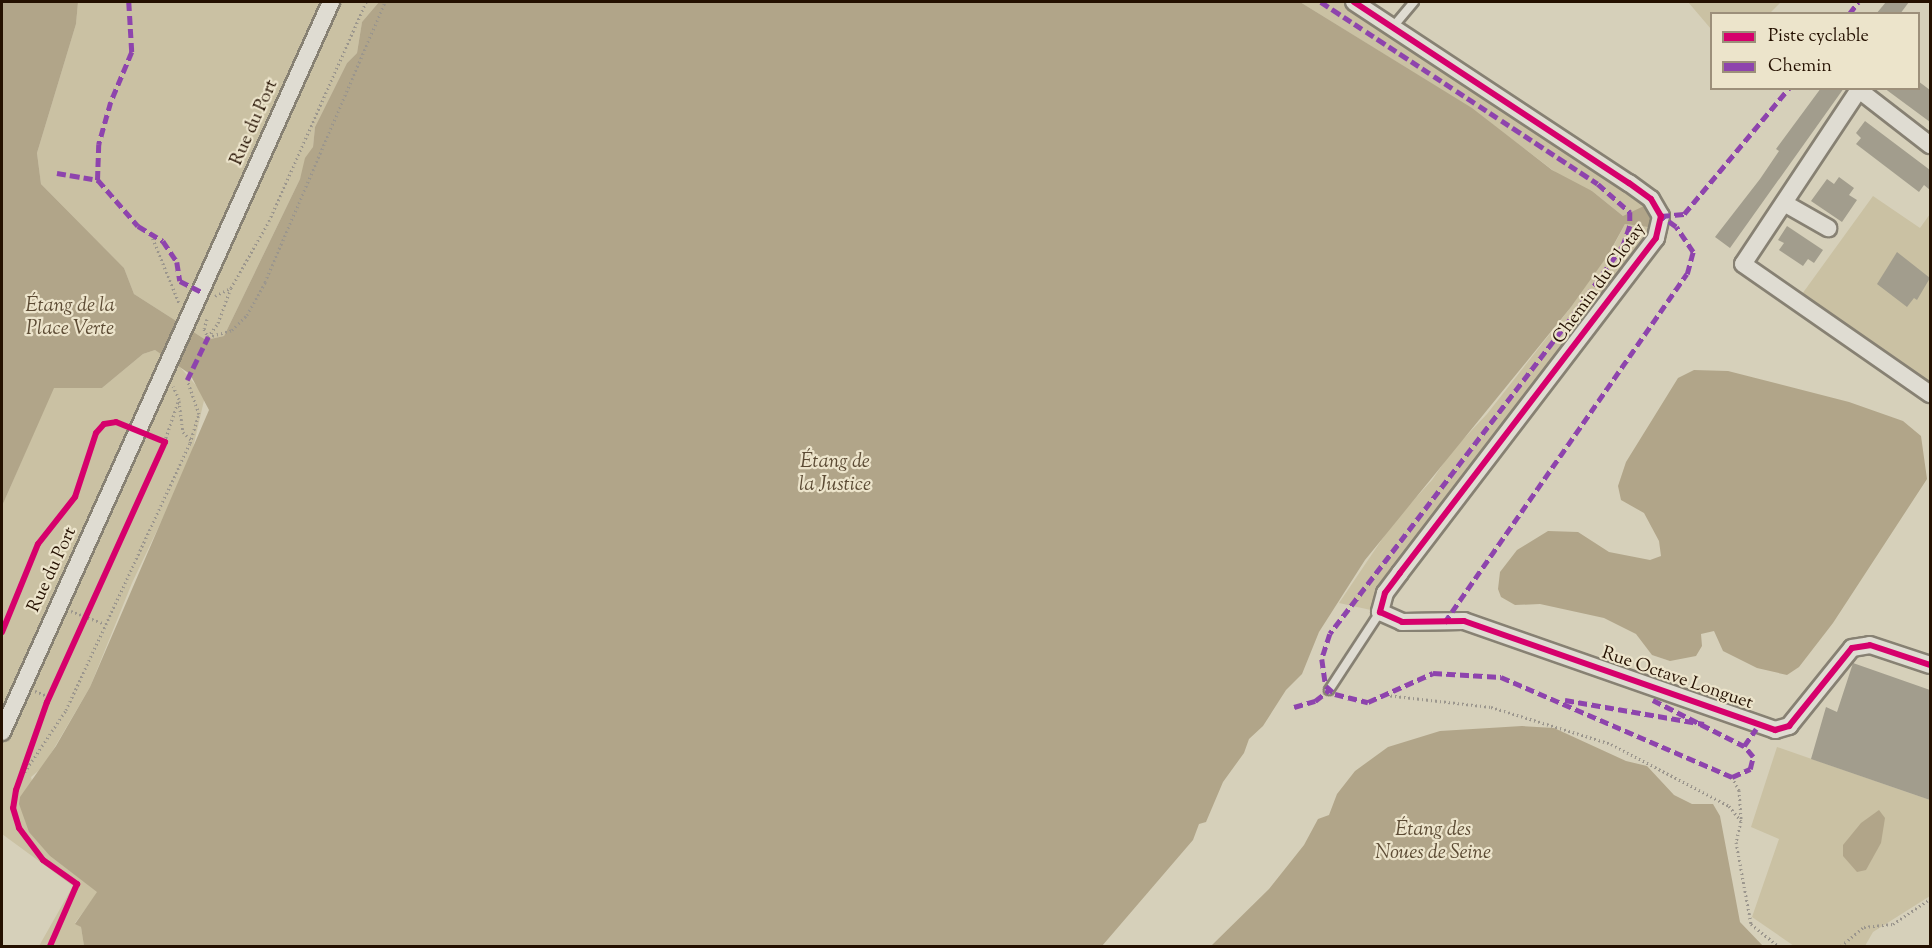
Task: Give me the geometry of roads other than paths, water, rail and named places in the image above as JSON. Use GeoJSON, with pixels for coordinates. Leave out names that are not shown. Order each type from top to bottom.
{"type":"FeatureCollection","features":[{"type":"Feature","properties":{"kind":"street","name":"Rue du Port"},"geometry":{"type":"LineString","coordinates":[[2,732],[187,327],[331,2]]}},
{"type":"Feature","properties":{"kind":"street","name":"Chemin du Clotay"},"geometry":{"type":"LineString","coordinates":[[1354,2],[1629,183],[1651,199],[1661,216],[1656,238],[1385,593],[1380,612]]}},
{"type":"Feature","properties":{"kind":"street"},"geometry":{"type":"LineString","coordinates":[[1859,90],[1743,264],[1930,394]]}},
{"type":"Feature","properties":{"kind":"street"},"geometry":{"type":"LineString","coordinates":[[1861,90],[1930,145]]}},
{"type":"Feature","properties":{"kind":"street"},"geometry":{"type":"LineString","coordinates":[[1784,202],[1828,228]]}},
{"type":"Feature","properties":{"kind":"street","name":"Rue Octave Longuet"},"geometry":{"type":"LineString","coordinates":[[1380,612],[1402,622],[1464,621],[1775,730],[1789,726],[1852,648],[1870,645],[1930,665]]}},
{"type":"Feature","properties":{"kind":"lane"},"geometry":{"type":"LineString","coordinates":[[1392,28],[1414,2]]}},
{"type":"Feature","properties":{"kind":"lane"},"geometry":{"type":"LineString","coordinates":[[1329,690],[1380,612]]}},
{"type":"Feature","properties":{"kind":"water","name":"Étang de la Justice"},"geometry":{"type":"Polygon","coordinates":[[[2,2],[78,2],[76,24],[37,153],[41,184],[124,268],[134,294],[206,340],[224,336],[300,179],[305,158],[313,147],[315,127],[347,63],[357,53],[362,22],[379,2],[1300,2],[1472,108],[1552,170],[1592,191],[1623,216],[1646,205],[1651,217],[1648,227],[1625,224],[1608,255],[1571,307],[1365,560],[1319,632],[1302,674],[1286,690],[1263,726],[1249,739],[1244,753],[1223,782],[1206,822],[1199,824],[1193,840],[1102,946],[84,946],[81,927],[75,924],[97,892],[50,856],[29,832],[19,804],[20,797],[56,746],[90,687],[209,410],[190,374],[155,350],[143,354],[102,388],[54,388],[2,506],[2,2]]]}},
{"type":"Feature","properties":{"kind":"water"},"geometry":{"type":"Polygon","coordinates":[[[1694,370],[1728,371],[1849,402],[1903,421],[1921,436],[1927,479],[1833,623],[1799,667],[1787,675],[1757,668],[1723,651],[1714,631],[1701,634],[1702,646],[1696,656],[1670,661],[1652,655],[1636,634],[1604,618],[1540,604],[1515,605],[1501,597],[1498,589],[1500,572],[1517,550],[1548,531],[1578,532],[1609,552],[1650,560],[1661,556],[1659,541],[1644,513],[1621,500],[1618,486],[1626,462],[1678,378],[1694,370]]]}},
{"type":"Feature","properties":{"kind":"water","name":"Étang des Noues de Seine"},"geometry":{"type":"Polygon","coordinates":[[[1522,726],[1554,728],[1626,761],[1647,766],[1674,795],[1692,804],[1713,804],[1720,816],[1740,922],[1763,946],[1211,946],[1269,889],[1304,845],[1318,819],[1329,815],[1337,794],[1355,771],[1388,747],[1440,731],[1522,726]]]}},
{"type":"Feature","properties":{"kind":"water"},"geometry":{"type":"Polygon","coordinates":[[[1879,810],[1885,818],[1881,843],[1866,870],[1857,872],[1843,856],[1843,845],[1861,823],[1879,810]]]}},
{"type":"Feature","properties":{"kind":"water label","name":"Étang de la Place Verte"},"geometry":{"type":"Point","coordinates":[70,318]}}]}
